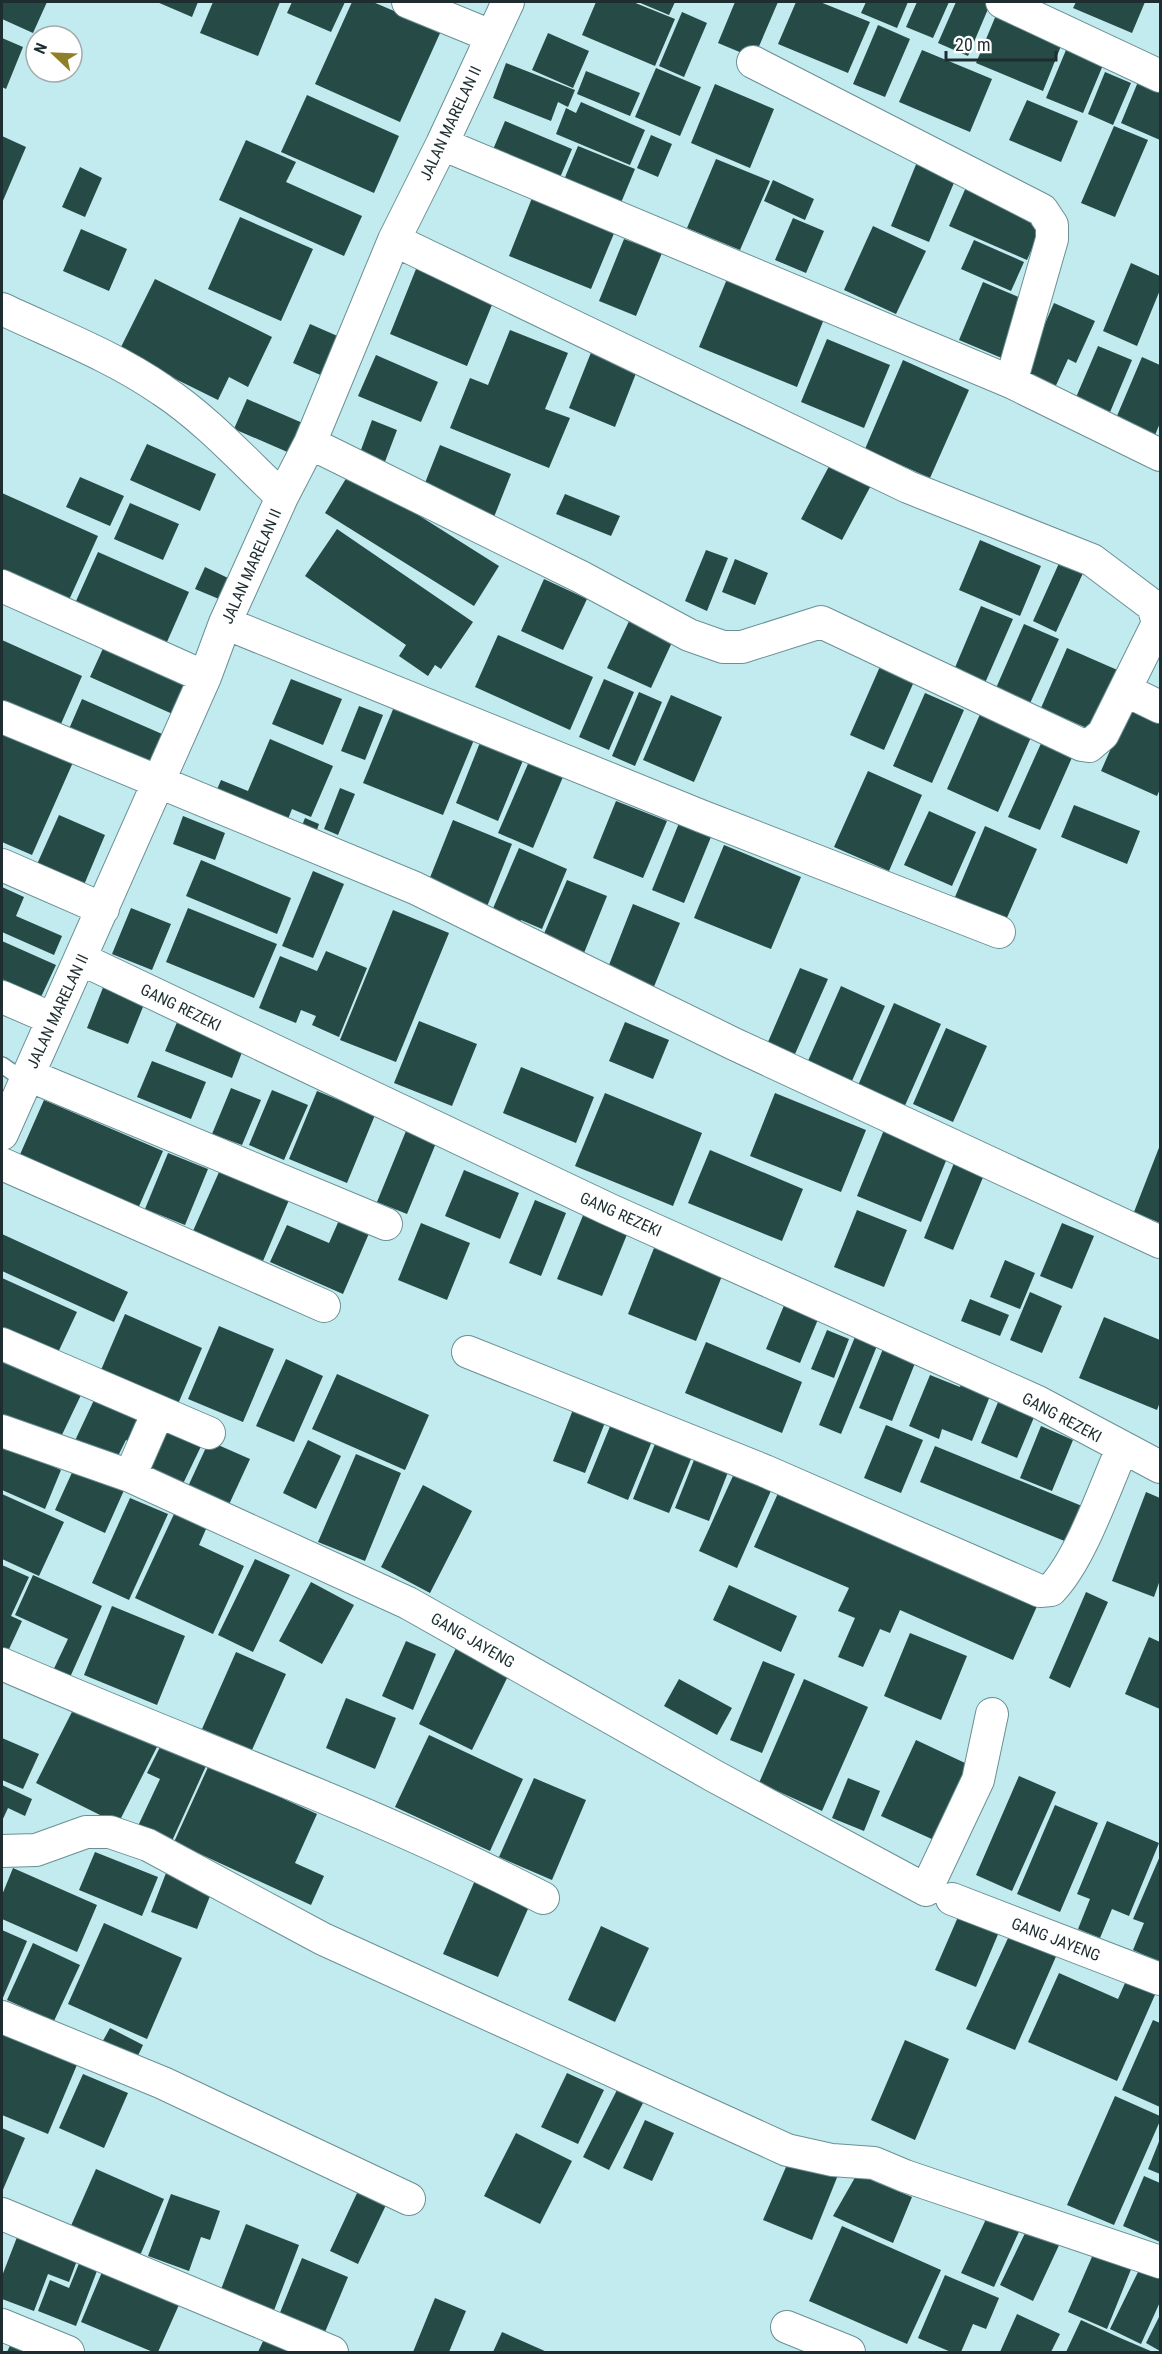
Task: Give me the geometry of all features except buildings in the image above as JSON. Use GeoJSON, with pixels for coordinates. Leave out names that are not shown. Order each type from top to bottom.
{"type":"FeatureCollection","features":[{"type":"Feature","properties":{"kind":"street"},"geometry":{"type":"LineString","coordinates":[[408,2],[491,36]]}},
{"type":"Feature","properties":{"kind":"street","name":"JALAN MARELAN II"},"geometry":{"type":"LineString","coordinates":[[2,1134],[18,1073],[53,1019],[81,960],[157,782],[206,677],[225,623],[282,497],[310,443],[394,240],[442,144],[508,2]]}},
{"type":"Feature","properties":{"kind":"street"},"geometry":{"type":"LineString","coordinates":[[1002,2],[1161,76]]}},
{"type":"Feature","properties":{"kind":"street"},"geometry":{"type":"LineString","coordinates":[[753,62],[1042,210],[1052,225],[1052,239],[1011,382]]}},
{"type":"Feature","properties":{"kind":"street"},"geometry":{"type":"LineString","coordinates":[[442,144],[1011,382],[1161,455]]}},
{"type":"Feature","properties":{"kind":"street"},"geometry":{"type":"LineString","coordinates":[[310,443],[581,577],[689,635],[723,647],[742,647],[821,622],[1082,745],[1089,746],[1103,734],[1158,623],[1153,606],[1092,560],[908,487],[394,240]]}},
{"type":"Feature","properties":{"kind":"street"},"geometry":{"type":"LineString","coordinates":[[2,309],[136,374],[163,390],[282,497]]}},
{"type":"Feature","properties":{"kind":"street"},"geometry":{"type":"LineString","coordinates":[[2,586],[206,677]]}},
{"type":"Feature","properties":{"kind":"street"},"geometry":{"type":"LineString","coordinates":[[225,623],[701,816],[999,932]]}},
{"type":"Feature","properties":{"kind":"street"},"geometry":{"type":"LineString","coordinates":[[1125,690],[1161,707]]}},
{"type":"Feature","properties":{"kind":"street"},"geometry":{"type":"LineString","coordinates":[[2,717],[415,888],[734,1044],[1161,1242]]}},
{"type":"Feature","properties":{"kind":"street"},"geometry":{"type":"LineString","coordinates":[[2,865],[103,909]]}},
{"type":"Feature","properties":{"kind":"street","name":"GANG REZEKI"},"geometry":{"type":"LineString","coordinates":[[81,960],[608,1209],[1027,1397],[1122,1449],[1161,1467]]}},
{"type":"Feature","properties":{"kind":"street"},"geometry":{"type":"LineString","coordinates":[[2,997],[53,1019]]}},
{"type":"Feature","properties":{"kind":"street"},"geometry":{"type":"LineString","coordinates":[[18,1073],[386,1224]]}},
{"type":"Feature","properties":{"kind":"street"},"geometry":{"type":"LineString","coordinates":[[2,1164],[324,1306]]}},
{"type":"Feature","properties":{"kind":"street"},"geometry":{"type":"LineString","coordinates":[[2,1344],[209,1433]]}},
{"type":"Feature","properties":{"kind":"street"},"geometry":{"type":"LineString","coordinates":[[468,1352],[765,1471],[1040,1591],[1051,1590],[1059,1582],[1075,1553],[1122,1449]]}},
{"type":"Feature","properties":{"kind":"street"},"geometry":{"type":"LineString","coordinates":[[130,1476],[158,1412]]}},
{"type":"Feature","properties":{"kind":"street","name":"GANG JAYENG"},"geometry":{"type":"LineString","coordinates":[[2,1431],[130,1476],[408,1603],[714,1776],[939,1895],[1161,1979]]}},
{"type":"Feature","properties":{"kind":"street"},"geometry":{"type":"LineString","coordinates":[[2,1664],[123,1718],[460,1855],[543,1898]]}},
{"type":"Feature","properties":{"kind":"street"},"geometry":{"type":"LineString","coordinates":[[939,1895],[978,1780],[992,1714]]}},
{"type":"Feature","properties":{"kind":"street"},"geometry":{"type":"LineString","coordinates":[[2,1851],[36,1850],[86,1832],[110,1832],[148,1845],[323,1939],[786,2150],[832,2160],[874,2163],[905,2176],[1161,2262]]}},
{"type":"Feature","properties":{"kind":"street"},"geometry":{"type":"LineString","coordinates":[[2,2017],[163,2083],[409,2199]]}},
{"type":"Feature","properties":{"kind":"street"},"geometry":{"type":"LineString","coordinates":[[2,2214],[332,2352]]}},
{"type":"Feature","properties":{"kind":"street"},"geometry":{"type":"LineString","coordinates":[[2,2325],[68,2352]]}},
{"type":"Feature","properties":{"kind":"street"},"geometry":{"type":"LineString","coordinates":[[788,2327],[849,2352]]}}]}
